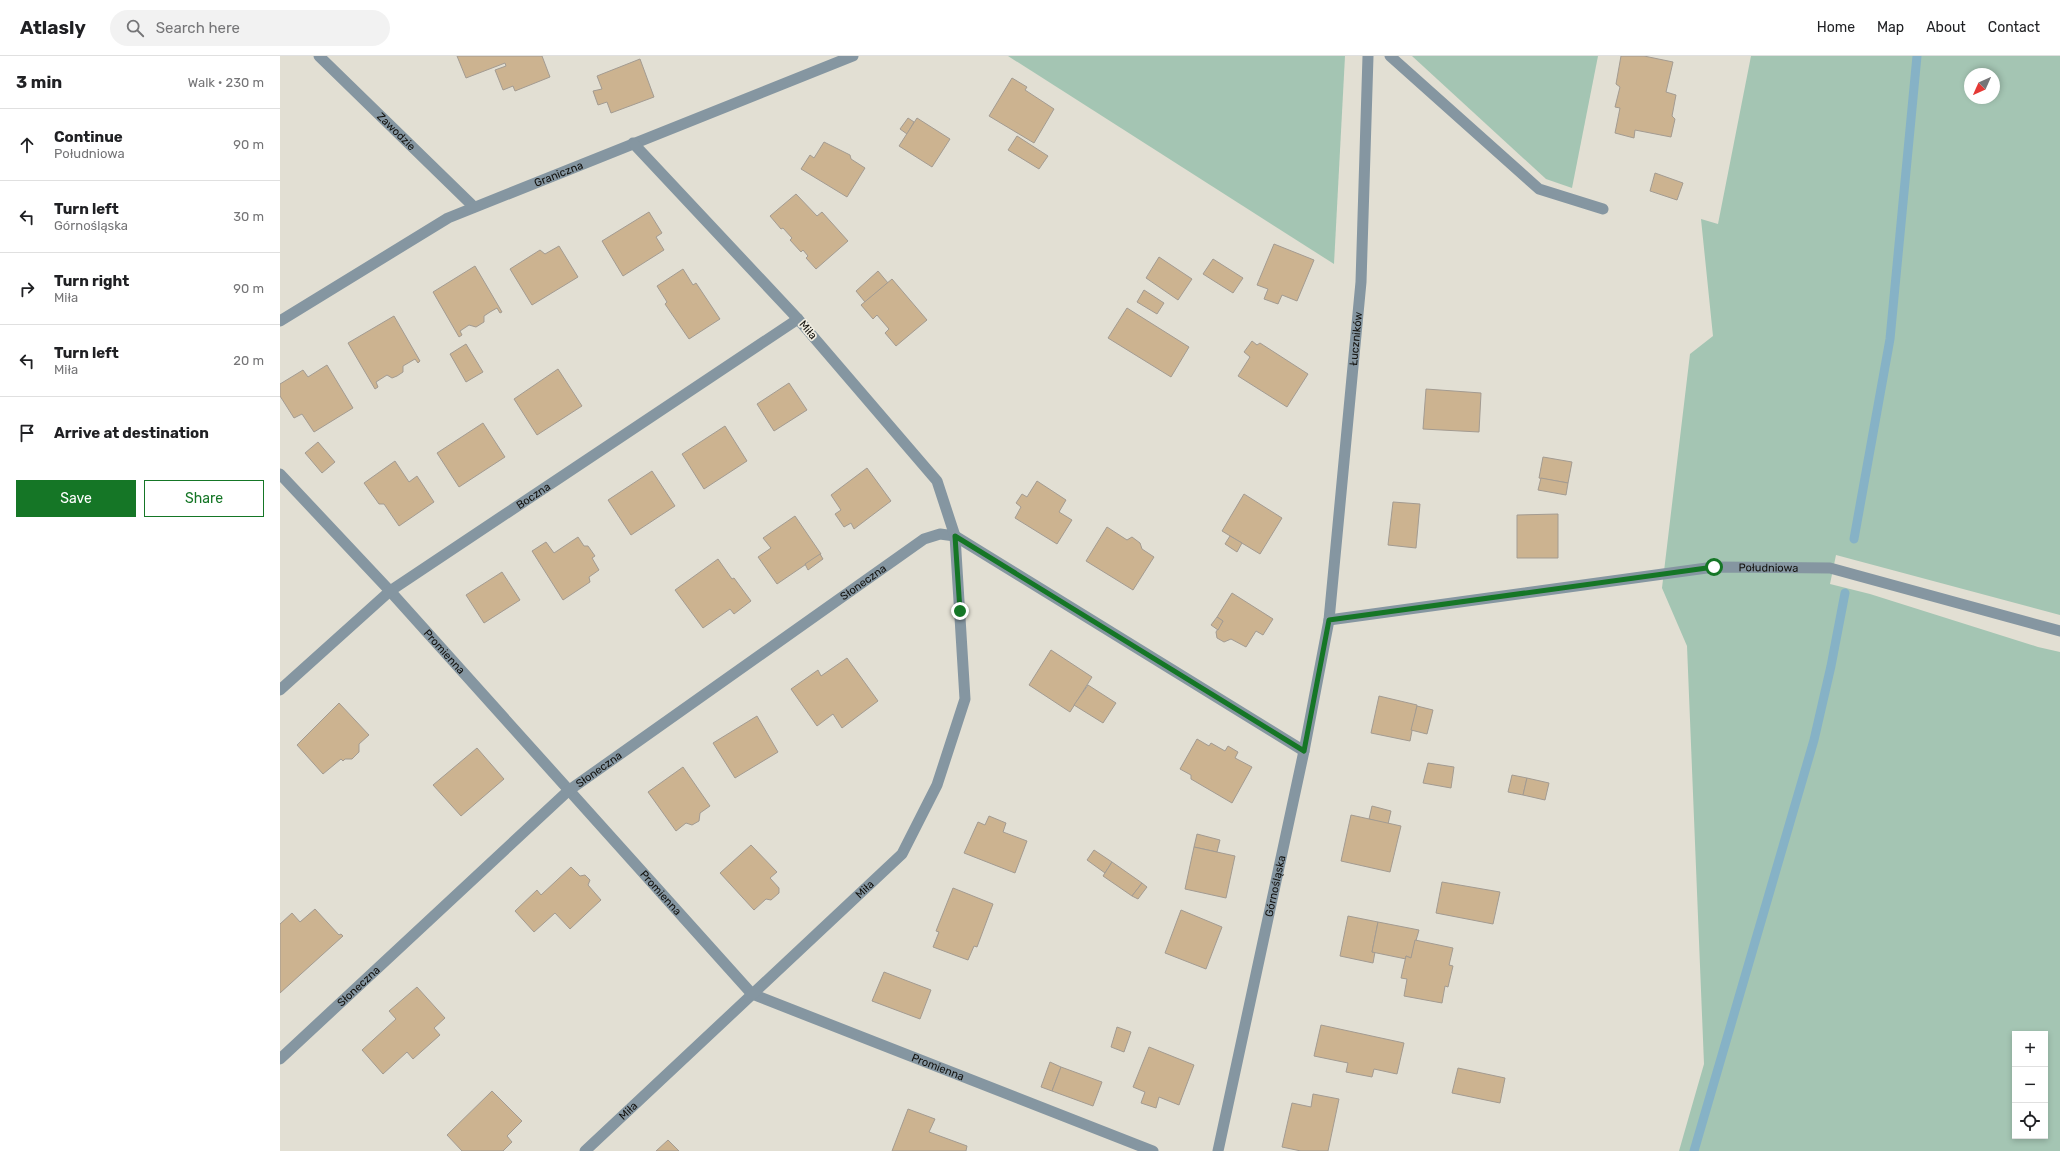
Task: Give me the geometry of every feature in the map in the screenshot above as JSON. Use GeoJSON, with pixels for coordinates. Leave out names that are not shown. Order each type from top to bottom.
{"type":"FeatureCollection","features":[{"type":"Feature","properties":{"kind":"street","name":"Zawodzie"},"geometry":{"type":"LineString","coordinates":[[319,56],[474,207]]}},
{"type":"Feature","properties":{"kind":"street","name":"Graniczna"},"geometry":{"type":"LineString","coordinates":[[280,321],[448,218],[853,56]]}},
{"type":"Feature","properties":{"kind":"street","name":"Łuczników"},"geometry":{"type":"LineString","coordinates":[[1329,620],[1361,282],[1368,56]]}},
{"type":"Feature","properties":{"kind":"street"},"geometry":{"type":"LineString","coordinates":[[1390,56],[1539,189],[1603,209]]}},
{"type":"Feature","properties":{"kind":"street","name":"Miła"},"geometry":{"type":"LineString","coordinates":[[585,1151],[902,854],[937,785],[965,699],[955,536],[937,481],[798,319],[633,143]]}},
{"type":"Feature","properties":{"kind":"street","name":"Boczna"},"geometry":{"type":"LineString","coordinates":[[280,690],[390,591],[798,319]]}},
{"type":"Feature","properties":{"kind":"street","name":"Promienna"},"geometry":{"type":"LineString","coordinates":[[280,474],[390,591],[568,791],[752,994],[1153,1151]]}},
{"type":"Feature","properties":{"kind":"street","name":"Słoneczna"},"geometry":{"type":"LineString","coordinates":[[280,1059],[568,791],[924,539],[940,534],[955,536]]}},
{"type":"Feature","properties":{"kind":"street"},"geometry":{"type":"LineString","coordinates":[[955,536],[1304,751]]}},
{"type":"Feature","properties":{"kind":"street","name":"Południowa"},"geometry":{"type":"LineString","coordinates":[[1329,620],[1714,567],[1830,568],[2060,631]]}},
{"type":"Feature","properties":{"kind":"street","name":"Górnośląska"},"geometry":{"type":"LineString","coordinates":[[1218,1151],[1304,751],[1329,620]]}},
{"type":"Feature","properties":{"kind":"green space"},"geometry":{"type":"Polygon","coordinates":[[[1008,56],[1345,56],[1334,264],[1008,56]]]}},
{"type":"Feature","properties":{"kind":"green space"},"geometry":{"type":"Polygon","coordinates":[[[1412,56],[1598,56],[1572,188],[1546,179],[1412,56]]]}},
{"type":"Feature","properties":{"kind":"green space"},"geometry":{"type":"Polygon","coordinates":[[[1751,56],[2060,56],[2060,615],[1836,555],[1830,584],[1870,594],[2038,647],[2060,652],[2060,1151],[1679,1151],[1704,1064],[1687,646],[1662,588],[1690,354],[1713,336],[1701,219],[1718,224],[1751,56]]]}},
{"type":"Feature","properties":{"kind":"building"},"geometry":{"type":"Polygon","coordinates":[[[457,56],[542,56],[550,77],[515,91],[513,86],[503,90],[495,70],[506,66],[505,63],[466,78],[457,56]]]}},
{"type":"Feature","properties":{"kind":"building"},"geometry":{"type":"Polygon","coordinates":[[[1621,56],[1644,56],[1673,62],[1666,92],[1676,95],[1672,116],[1675,119],[1671,137],[1635,130],[1634,138],[1615,133],[1620,108],[1615,107],[1620,87],[1616,84],[1621,56]]]}},
{"type":"Feature","properties":{"kind":"building"},"geometry":{"type":"Polygon","coordinates":[[[640,59],[654,97],[611,113],[607,102],[598,105],[593,91],[602,89],[597,76],[640,59]]]}},
{"type":"Feature","properties":{"kind":"building"},"geometry":{"type":"Polygon","coordinates":[[[1012,78],[1027,87],[1025,90],[1054,109],[1034,143],[989,116],[1012,78]]]}},
{"type":"Feature","properties":{"kind":"building"},"geometry":{"type":"Polygon","coordinates":[[[908,118],[914,122],[907,134],[900,129],[908,118]]]}},
{"type":"Feature","properties":{"kind":"building"},"geometry":{"type":"Polygon","coordinates":[[[917,118],[950,139],[932,167],[899,146],[917,118]]]}},
{"type":"Feature","properties":{"kind":"building"},"geometry":{"type":"Polygon","coordinates":[[[1017,136],[1048,156],[1039,169],[1008,150],[1017,136]]]}},
{"type":"Feature","properties":{"kind":"building"},"geometry":{"type":"Polygon","coordinates":[[[824,142],[850,155],[851,159],[865,168],[847,197],[801,169],[810,155],[814,158],[824,142]]]}},
{"type":"Feature","properties":{"kind":"building"},"geometry":{"type":"Polygon","coordinates":[[[1655,173],[1683,183],[1677,200],[1650,191],[1655,173]]]}},
{"type":"Feature","properties":{"kind":"building"},"geometry":{"type":"Polygon","coordinates":[[[796,194],[817,216],[822,212],[848,241],[816,269],[806,258],[808,256],[803,250],[801,252],[790,240],[792,238],[783,228],[781,229],[770,216],[796,194]]]}},
{"type":"Feature","properties":{"kind":"building"},"geometry":{"type":"Polygon","coordinates":[[[649,212],[662,233],[656,237],[664,250],[623,276],[602,241],[649,212]]]}},
{"type":"Feature","properties":{"kind":"building"},"geometry":{"type":"Polygon","coordinates":[[[1274,244],[1314,260],[1297,301],[1282,295],[1278,304],[1264,299],[1268,289],[1257,285],[1274,244]]]}},
{"type":"Feature","properties":{"kind":"building"},"geometry":{"type":"Polygon","coordinates":[[[559,246],[578,277],[532,305],[510,269],[540,250],[545,254],[559,246]]]}},
{"type":"Feature","properties":{"kind":"building"},"geometry":{"type":"Polygon","coordinates":[[[1159,257],[1192,279],[1178,300],[1146,278],[1159,257]]]}},
{"type":"Feature","properties":{"kind":"building"},"geometry":{"type":"Polygon","coordinates":[[[1213,259],[1243,278],[1233,293],[1203,274],[1213,259]]]}},
{"type":"Feature","properties":{"kind":"building"},"geometry":{"type":"Polygon","coordinates":[[[475,266],[502,312],[500,313],[497,308],[490,312],[484,316],[484,322],[476,327],[469,325],[460,331],[462,335],[459,337],[433,292],[475,266]]]}},
{"type":"Feature","properties":{"kind":"building"},"geometry":{"type":"Polygon","coordinates":[[[683,269],[693,285],[696,283],[720,319],[689,339],[665,304],[667,302],[657,286],[683,269]]]}},
{"type":"Feature","properties":{"kind":"building"},"geometry":{"type":"Polygon","coordinates":[[[878,271],[888,283],[865,302],[856,291],[878,271]]]}},
{"type":"Feature","properties":{"kind":"building"},"geometry":{"type":"Polygon","coordinates":[[[892,279],[927,320],[896,346],[885,333],[889,329],[877,315],[873,319],[861,305],[892,279]]]}},
{"type":"Feature","properties":{"kind":"building"},"geometry":{"type":"Polygon","coordinates":[[[1144,290],[1164,303],[1157,314],[1137,302],[1144,290]]]}},
{"type":"Feature","properties":{"kind":"building"},"geometry":{"type":"Polygon","coordinates":[[[1127,308],[1189,347],[1171,377],[1108,338],[1127,308]]]}},
{"type":"Feature","properties":{"kind":"building"},"geometry":{"type":"Polygon","coordinates":[[[394,316],[420,361],[418,363],[415,359],[403,366],[403,372],[397,376],[392,378],[387,375],[376,382],[378,387],[375,389],[348,343],[394,316]]]}},
{"type":"Feature","properties":{"kind":"building"},"geometry":{"type":"Polygon","coordinates":[[[1252,341],[1257,345],[1260,343],[1308,374],[1287,407],[1238,376],[1250,357],[1244,352],[1252,341]]]}},
{"type":"Feature","properties":{"kind":"building"},"geometry":{"type":"Polygon","coordinates":[[[466,344],[483,372],[466,382],[450,354],[466,344]]]}},
{"type":"Feature","properties":{"kind":"building"},"geometry":{"type":"Polygon","coordinates":[[[327,365],[353,408],[314,432],[302,414],[294,418],[280,396],[280,384],[303,370],[308,377],[327,365]]]}},
{"type":"Feature","properties":{"kind":"building"},"geometry":{"type":"Polygon","coordinates":[[[558,369],[582,406],[537,435],[514,399],[558,369]]]}},
{"type":"Feature","properties":{"kind":"building"},"geometry":{"type":"Polygon","coordinates":[[[789,383],[807,410],[774,431],[757,404],[789,383]]]}},
{"type":"Feature","properties":{"kind":"building"},"geometry":{"type":"Polygon","coordinates":[[[1426,389],[1481,393],[1479,432],[1423,429],[1426,389]]]}},
{"type":"Feature","properties":{"kind":"building"},"geometry":{"type":"Polygon","coordinates":[[[483,423],[505,457],[459,487],[437,453],[483,423]]]}},
{"type":"Feature","properties":{"kind":"building"},"geometry":{"type":"Polygon","coordinates":[[[725,426],[747,461],[704,489],[682,454],[725,426]]]}},
{"type":"Feature","properties":{"kind":"building"},"geometry":{"type":"Polygon","coordinates":[[[318,442],[335,462],[322,473],[305,453],[318,442]]]}},
{"type":"Feature","properties":{"kind":"building"},"geometry":{"type":"Polygon","coordinates":[[[1543,457],[1572,462],[1568,483],[1539,478],[1543,457]]]}},
{"type":"Feature","properties":{"kind":"building"},"geometry":{"type":"Polygon","coordinates":[[[395,461],[409,482],[417,476],[434,502],[399,526],[384,504],[379,504],[364,483],[395,461]]]}},
{"type":"Feature","properties":{"kind":"building"},"geometry":{"type":"Polygon","coordinates":[[[867,468],[891,501],[854,529],[851,523],[844,527],[835,514],[841,510],[831,495],[867,468]]]}},
{"type":"Feature","properties":{"kind":"building"},"geometry":{"type":"Polygon","coordinates":[[[652,471],[675,506],[631,535],[608,500],[652,471]]]}},
{"type":"Feature","properties":{"kind":"building"},"geometry":{"type":"Polygon","coordinates":[[[1541,478],[1568,483],[1566,495],[1538,490],[1541,478]]]}},
{"type":"Feature","properties":{"kind":"building"},"geometry":{"type":"Polygon","coordinates":[[[1037,481],[1066,500],[1059,512],[1072,520],[1057,544],[1015,518],[1021,507],[1016,503],[1022,494],[1027,497],[1037,481]]]}},
{"type":"Feature","properties":{"kind":"building"},"geometry":{"type":"Polygon","coordinates":[[[1244,494],[1282,518],[1260,554],[1222,531],[1244,494]]]}},
{"type":"Feature","properties":{"kind":"building"},"geometry":{"type":"Polygon","coordinates":[[[1393,502],[1420,504],[1416,548],[1388,545],[1393,502]]]}},
{"type":"Feature","properties":{"kind":"building"},"geometry":{"type":"Polygon","coordinates":[[[1558,514],[1558,558],[1517,558],[1517,515],[1558,514]]]}},
{"type":"Feature","properties":{"kind":"building"},"geometry":{"type":"Polygon","coordinates":[[[795,516],[821,554],[777,584],[758,557],[771,548],[763,538],[795,516]]]}},
{"type":"Feature","properties":{"kind":"building"},"geometry":{"type":"Polygon","coordinates":[[[1107,527],[1127,540],[1132,537],[1140,543],[1142,549],[1154,557],[1133,590],[1086,561],[1107,527]]]}},
{"type":"Feature","properties":{"kind":"building"},"geometry":{"type":"Polygon","coordinates":[[[1230,536],[1242,543],[1237,552],[1225,544],[1230,536]]]}},
{"type":"Feature","properties":{"kind":"building"},"geometry":{"type":"Polygon","coordinates":[[[578,537],[584,546],[588,546],[595,556],[592,558],[599,570],[589,577],[590,582],[563,600],[532,551],[546,542],[554,553],[578,537]]]}},
{"type":"Feature","properties":{"kind":"building"},"geometry":{"type":"Polygon","coordinates":[[[820,554],[823,559],[808,570],[805,564],[820,554]]]}},
{"type":"Feature","properties":{"kind":"building"},"geometry":{"type":"Polygon","coordinates":[[[718,559],[732,579],[734,578],[751,601],[734,614],[730,609],[703,628],[675,590],[718,559]]]}},
{"type":"Feature","properties":{"kind":"building"},"geometry":{"type":"Polygon","coordinates":[[[502,572],[520,600],[484,623],[466,595],[502,572]]]}},
{"type":"Feature","properties":{"kind":"building"},"geometry":{"type":"Polygon","coordinates":[[[1232,593],[1273,619],[1263,635],[1256,631],[1246,647],[1231,639],[1224,642],[1217,638],[1216,632],[1223,621],[1217,617],[1232,593]]]}},
{"type":"Feature","properties":{"kind":"building"},"geometry":{"type":"Polygon","coordinates":[[[1217,617],[1223,621],[1218,630],[1211,625],[1217,617]]]}},
{"type":"Feature","properties":{"kind":"building"},"geometry":{"type":"Polygon","coordinates":[[[1051,650],[1092,677],[1070,712],[1029,685],[1051,650]]]}},
{"type":"Feature","properties":{"kind":"building"},"geometry":{"type":"Polygon","coordinates":[[[847,658],[878,701],[842,728],[833,714],[817,726],[791,689],[818,670],[821,676],[847,658]]]}},
{"type":"Feature","properties":{"kind":"building"},"geometry":{"type":"Polygon","coordinates":[[[1088,685],[1116,703],[1103,723],[1074,705],[1088,685]]]}},
{"type":"Feature","properties":{"kind":"building"},"geometry":{"type":"Polygon","coordinates":[[[1379,696],[1417,705],[1410,741],[1371,733],[1379,696]]]}},
{"type":"Feature","properties":{"kind":"building"},"geometry":{"type":"Polygon","coordinates":[[[339,703],[369,735],[359,744],[359,752],[352,759],[345,759],[343,761],[341,759],[323,774],[297,745],[339,703]]]}},
{"type":"Feature","properties":{"kind":"building"},"geometry":{"type":"Polygon","coordinates":[[[1417,706],[1433,710],[1427,734],[1411,730],[1417,706]]]}},
{"type":"Feature","properties":{"kind":"building"},"geometry":{"type":"Polygon","coordinates":[[[757,716],[778,752],[735,778],[713,743],[757,716]]]}},
{"type":"Feature","properties":{"kind":"building"},"geometry":{"type":"Polygon","coordinates":[[[1197,739],[1209,746],[1211,743],[1225,751],[1228,746],[1238,752],[1235,758],[1252,767],[1232,803],[1191,779],[1191,775],[1180,769],[1197,739]]]}},
{"type":"Feature","properties":{"kind":"building"},"geometry":{"type":"Polygon","coordinates":[[[477,748],[504,779],[461,816],[433,785],[477,748]]]}},
{"type":"Feature","properties":{"kind":"building"},"geometry":{"type":"Polygon","coordinates":[[[1428,763],[1454,767],[1451,788],[1423,783],[1428,763]]]}},
{"type":"Feature","properties":{"kind":"building"},"geometry":{"type":"Polygon","coordinates":[[[683,767],[710,806],[700,813],[699,821],[692,825],[686,823],[676,831],[648,792],[683,767]]]}},
{"type":"Feature","properties":{"kind":"building"},"geometry":{"type":"Polygon","coordinates":[[[1512,775],[1527,778],[1523,795],[1508,792],[1512,775]]]}},
{"type":"Feature","properties":{"kind":"building"},"geometry":{"type":"Polygon","coordinates":[[[1527,778],[1549,783],[1545,800],[1523,795],[1527,778]]]}},
{"type":"Feature","properties":{"kind":"building"},"geometry":{"type":"Polygon","coordinates":[[[1372,806],[1391,811],[1388,824],[1369,819],[1372,806]]]}},
{"type":"Feature","properties":{"kind":"building"},"geometry":{"type":"Polygon","coordinates":[[[1351,815],[1401,826],[1390,872],[1341,861],[1351,815]]]}},
{"type":"Feature","properties":{"kind":"building"},"geometry":{"type":"Polygon","coordinates":[[[989,816],[1006,823],[1003,832],[1027,841],[1015,873],[964,853],[978,822],[985,825],[989,816]]]}},
{"type":"Feature","properties":{"kind":"building"},"geometry":{"type":"Polygon","coordinates":[[[1197,834],[1220,840],[1217,852],[1194,847],[1197,834]]]}},
{"type":"Feature","properties":{"kind":"building"},"geometry":{"type":"Polygon","coordinates":[[[751,845],[777,872],[770,878],[779,888],[779,893],[771,900],[766,899],[754,910],[720,873],[751,845]]]}},
{"type":"Feature","properties":{"kind":"building"},"geometry":{"type":"Polygon","coordinates":[[[1194,847],[1235,856],[1226,898],[1185,889],[1194,847]]]}},
{"type":"Feature","properties":{"kind":"building"},"geometry":{"type":"Polygon","coordinates":[[[1094,850],[1112,862],[1105,873],[1087,860],[1094,850]]]}},
{"type":"Feature","properties":{"kind":"building"},"geometry":{"type":"Polygon","coordinates":[[[1112,862],[1142,883],[1132,896],[1103,876],[1112,862]]]}},
{"type":"Feature","properties":{"kind":"building"},"geometry":{"type":"Polygon","coordinates":[[[571,867],[580,876],[585,875],[590,880],[588,885],[601,900],[570,929],[555,913],[534,932],[515,911],[537,890],[541,895],[571,867]]]}},
{"type":"Feature","properties":{"kind":"building"},"geometry":{"type":"Polygon","coordinates":[[[1442,882],[1500,892],[1493,924],[1436,913],[1442,882]]]}},
{"type":"Feature","properties":{"kind":"building"},"geometry":{"type":"Polygon","coordinates":[[[1142,883],[1147,887],[1138,899],[1132,896],[1142,883]]]}},
{"type":"Feature","properties":{"kind":"building"},"geometry":{"type":"Polygon","coordinates":[[[953,888],[993,904],[977,947],[974,946],[968,960],[933,947],[939,932],[936,931],[953,888]]]}},
{"type":"Feature","properties":{"kind":"building"},"geometry":{"type":"Polygon","coordinates":[[[315,909],[339,935],[341,934],[343,936],[280,993],[280,924],[292,913],[300,922],[315,909]]]}},
{"type":"Feature","properties":{"kind":"building"},"geometry":{"type":"Polygon","coordinates":[[[1181,910],[1222,927],[1206,969],[1165,953],[1181,910]]]}},
{"type":"Feature","properties":{"kind":"building"},"geometry":{"type":"Polygon","coordinates":[[[1348,916],[1378,922],[1372,952],[1375,952],[1373,963],[1340,956],[1348,916]]]}},
{"type":"Feature","properties":{"kind":"building"},"geometry":{"type":"Polygon","coordinates":[[[1378,922],[1419,930],[1411,958],[1406,956],[1406,959],[1372,952],[1378,922]]]}},
{"type":"Feature","properties":{"kind":"building"},"geometry":{"type":"Polygon","coordinates":[[[1415,940],[1453,948],[1449,965],[1453,966],[1448,987],[1445,986],[1442,1003],[1404,996],[1407,979],[1401,978],[1406,956],[1411,958],[1415,940]]]}},
{"type":"Feature","properties":{"kind":"building"},"geometry":{"type":"Polygon","coordinates":[[[884,972],[931,990],[920,1019],[872,1001],[884,972]]]}},
{"type":"Feature","properties":{"kind":"building"},"geometry":{"type":"Polygon","coordinates":[[[417,987],[445,1018],[434,1028],[440,1035],[413,1059],[407,1052],[383,1074],[362,1050],[396,1019],[389,1011],[417,987]]]}},
{"type":"Feature","properties":{"kind":"building"},"geometry":{"type":"Polygon","coordinates":[[[1321,1025],[1404,1043],[1397,1074],[1374,1069],[1372,1077],[1346,1072],[1348,1063],[1314,1056],[1321,1025]]]}},
{"type":"Feature","properties":{"kind":"building"},"geometry":{"type":"Polygon","coordinates":[[[1117,1027],[1131,1032],[1124,1052],[1111,1047],[1117,1027]]]}},
{"type":"Feature","properties":{"kind":"building"},"geometry":{"type":"Polygon","coordinates":[[[1149,1047],[1194,1065],[1179,1105],[1159,1097],[1156,1108],[1141,1103],[1145,1092],[1133,1087],[1149,1047]]]}},
{"type":"Feature","properties":{"kind":"building"},"geometry":{"type":"Polygon","coordinates":[[[1050,1062],[1061,1067],[1052,1091],[1041,1087],[1050,1062]]]}},
{"type":"Feature","properties":{"kind":"building"},"geometry":{"type":"Polygon","coordinates":[[[1061,1067],[1102,1082],[1093,1106],[1052,1091],[1061,1067]]]}},
{"type":"Feature","properties":{"kind":"building"},"geometry":{"type":"Polygon","coordinates":[[[1458,1068],[1505,1078],[1500,1103],[1452,1093],[1458,1068]]]}},
{"type":"Feature","properties":{"kind":"building"},"geometry":{"type":"Polygon","coordinates":[[[492,1091],[522,1121],[507,1136],[512,1142],[503,1151],[462,1151],[447,1135],[492,1091]]]}},
{"type":"Feature","properties":{"kind":"building"},"geometry":{"type":"Polygon","coordinates":[[[1313,1094],[1339,1099],[1328,1151],[1301,1151],[1282,1147],[1292,1103],[1311,1107],[1313,1094]]]}},
{"type":"Feature","properties":{"kind":"building"},"geometry":{"type":"Polygon","coordinates":[[[908,1109],[935,1119],[929,1132],[967,1146],[966,1151],[892,1151],[908,1109]]]}},
{"type":"Feature","properties":{"kind":"building"},"geometry":{"type":"Polygon","coordinates":[[[668,1140],[679,1151],[656,1151],[668,1140]]]}},
{"type":"Feature","properties":{"kind":"waterway"},"geometry":{"type":"LineString","coordinates":[[1854,539],[1890,339],[1917,56]]}},
{"type":"Feature","properties":{"kind":"waterway"},"geometry":{"type":"LineString","coordinates":[[1694,1151],[1814,740],[1831,666],[1845,593]]}},
{"type":"Feature","properties":{"kind":"route"},"geometry":{"type":"LineString","coordinates":[[960,611],[955,536],[1304,751],[1329,620],[1714,567]]}}]}
